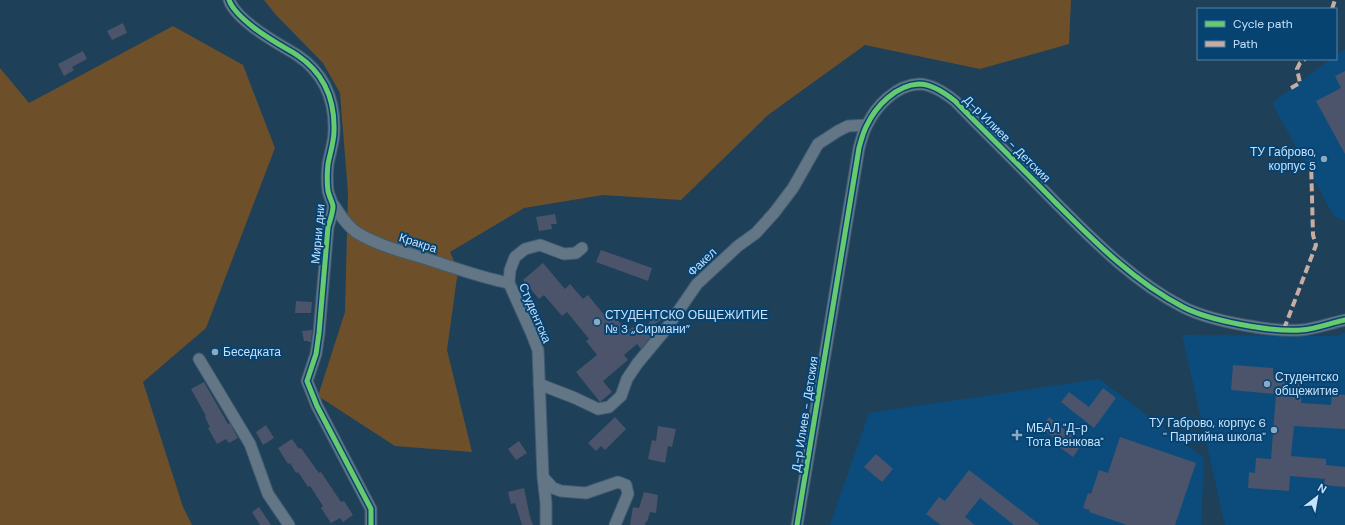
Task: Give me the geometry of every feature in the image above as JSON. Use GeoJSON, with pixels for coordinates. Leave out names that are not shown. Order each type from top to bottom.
{"type":"FeatureCollection","features":[{"type":"Feature","properties":{"kind":"street","name":"Мирни дни"},"geometry":{"type":"LineString","coordinates":[[229,0],[236,12],[243,19],[259,32],[306,63],[326,87],[332,101],[334,132],[329,163],[328,193],[333,204],[328,227],[319,333],[316,354],[308,381],[317,406],[371,510],[371,525]]}},
{"type":"Feature","properties":{"kind":"street","name":"Д-р Илиев - Детския"},"geometry":{"type":"LineString","coordinates":[[797,525],[859,148],[867,125],[881,105],[891,95],[899,90],[918,84],[935,88],[946,94],[955,101],[1071,218],[1120,264],[1152,288],[1184,307],[1228,322],[1286,329],[1300,330],[1345,320]]}},
{"type":"Feature","properties":{"kind":"street","name":"Факел"},"geometry":{"type":"LineString","coordinates":[[539,384],[598,408],[609,407],[621,396],[630,374],[666,330],[697,284],[738,246],[756,233],[774,213],[793,188],[818,144],[848,126],[867,125]]}},
{"type":"Feature","properties":{"kind":"street","name":"Кракра"},"geometry":{"type":"LineString","coordinates":[[333,204],[344,222],[366,238],[422,258],[509,283]]}},
{"type":"Feature","properties":{"kind":"street","name":"Студентска"},"geometry":{"type":"LineString","coordinates":[[546,525],[538,350],[509,283],[510,270],[515,257],[525,249],[540,245],[564,254],[576,253],[582,248]]}},
{"type":"Feature","properties":{"kind":"street"},"geometry":{"type":"LineString","coordinates":[[199,359],[250,444],[268,494],[289,525]]}},
{"type":"Feature","properties":{"kind":"street"},"geometry":{"type":"LineString","coordinates":[[543,477],[553,488],[560,491],[586,493],[618,482],[626,485],[628,494],[615,525]]}},
{"type":"Feature","properties":{"kind":"shaded area"},"geometry":{"type":"Polygon","coordinates":[[[264,0],[1071,0],[1069,44],[980,69],[865,45],[768,115],[681,200],[603,195],[524,208],[450,252],[458,270],[447,350],[472,452],[395,446],[318,396],[345,312],[348,193],[340,93],[323,63],[276,15],[264,0]]]}},
{"type":"Feature","properties":{"kind":"shaded area"},"geometry":{"type":"Polygon","coordinates":[[[173,26],[243,65],[275,148],[206,328],[143,382],[183,507],[192,525],[0,525],[0,68],[29,103],[173,26]]]}},
{"type":"Feature","properties":{"kind":"shaded area","name":"ТУ Габрово, корпус 5"},"geometry":{"type":"Polygon","coordinates":[[[1345,49],[1345,221],[1334,216],[1272,103],[1330,60],[1337,60],[1337,54],[1345,49]]]}},
{"type":"Feature","properties":{"kind":"shaded area","name":"ТУ Габрово, корпус 6 '' Партийна школа''"},"geometry":{"type":"Polygon","coordinates":[[[1345,333],[1345,525],[1225,525],[1182,335],[1338,336],[1345,333]]]}},
{"type":"Feature","properties":{"kind":"shaded area","name":"МБАЛ \"Д-р Тота Венкова\""},"geometry":{"type":"Polygon","coordinates":[[[1099,379],[1204,458],[1201,525],[830,525],[869,413],[1099,379]]]}},
{"type":"Feature","properties":{"kind":"building"},"geometry":{"type":"Polygon","coordinates":[[[123,23],[127,33],[112,40],[107,31],[123,23]]]}},
{"type":"Feature","properties":{"kind":"building"},"geometry":{"type":"Polygon","coordinates":[[[83,51],[87,59],[72,67],[74,70],[64,76],[58,64],[83,51]]]}},
{"type":"Feature","properties":{"kind":"building"},"geometry":{"type":"Polygon","coordinates":[[[1345,71],[1345,154],[1316,101],[1341,88],[1335,76],[1345,71]]]}},
{"type":"Feature","properties":{"kind":"building"},"geometry":{"type":"Polygon","coordinates":[[[555,214],[557,224],[551,224],[552,229],[539,231],[536,217],[555,214]]]}},
{"type":"Feature","properties":{"kind":"building"},"geometry":{"type":"Polygon","coordinates":[[[601,250],[652,268],[648,281],[596,262],[601,250]]]}},
{"type":"Feature","properties":{"kind":"building"},"geometry":{"type":"Polygon","coordinates":[[[543,263],[565,289],[570,284],[583,299],[588,295],[609,321],[614,316],[627,331],[633,327],[635,330],[644,323],[647,326],[656,311],[663,315],[661,320],[649,328],[653,334],[641,349],[637,344],[624,355],[628,360],[603,381],[612,392],[600,402],[576,372],[597,355],[586,341],[589,339],[567,312],[562,316],[544,295],[539,299],[523,280],[543,263]]]}},
{"type":"Feature","properties":{"kind":"building"},"geometry":{"type":"Polygon","coordinates":[[[296,301],[312,302],[311,313],[295,313],[296,301]]]}},
{"type":"Feature","properties":{"kind":"building"},"geometry":{"type":"Polygon","coordinates":[[[312,330],[311,342],[304,341],[302,331],[312,330]]]}},
{"type":"Feature","properties":{"kind":"building"},"geometry":{"type":"Polygon","coordinates":[[[1233,365],[1273,368],[1273,375],[1303,377],[1301,403],[1331,405],[1332,394],[1345,395],[1345,429],[1294,426],[1291,456],[1326,459],[1326,465],[1345,467],[1345,487],[1324,485],[1325,479],[1290,476],[1289,491],[1248,488],[1249,472],[1255,473],[1256,458],[1271,459],[1276,394],[1231,390],[1233,365]]]}},
{"type":"Feature","properties":{"kind":"building"},"geometry":{"type":"Polygon","coordinates":[[[204,382],[228,424],[230,423],[238,438],[229,443],[226,439],[217,444],[208,428],[210,427],[205,417],[206,416],[191,389],[204,382]]]}},
{"type":"Feature","properties":{"kind":"building"},"geometry":{"type":"Polygon","coordinates":[[[1103,388],[1116,398],[1094,428],[1061,402],[1069,392],[1089,407],[1103,388]]]}},
{"type":"Feature","properties":{"kind":"building"},"geometry":{"type":"Polygon","coordinates":[[[615,417],[626,429],[605,450],[601,446],[596,451],[588,443],[615,417]]]}},
{"type":"Feature","properties":{"kind":"building"},"geometry":{"type":"Polygon","coordinates":[[[1049,417],[1074,437],[1072,440],[1080,447],[1073,457],[1054,443],[1057,440],[1041,428],[1049,417]]]}},
{"type":"Feature","properties":{"kind":"building"},"geometry":{"type":"Polygon","coordinates":[[[266,425],[274,438],[263,445],[256,432],[266,425]]]}},
{"type":"Feature","properties":{"kind":"building"},"geometry":{"type":"Polygon","coordinates":[[[658,426],[676,429],[672,447],[668,446],[665,463],[648,459],[652,440],[656,441],[658,426]]]}},
{"type":"Feature","properties":{"kind":"building"},"geometry":{"type":"Polygon","coordinates":[[[1120,437],[1196,463],[1175,525],[1127,525],[1089,512],[1090,510],[1083,508],[1088,493],[1091,494],[1099,470],[1108,473],[1120,437]]]}},
{"type":"Feature","properties":{"kind":"building"},"geometry":{"type":"Polygon","coordinates":[[[292,439],[299,449],[301,448],[319,473],[321,472],[341,502],[344,501],[353,515],[343,522],[340,518],[331,523],[321,508],[323,506],[310,486],[308,487],[290,463],[288,464],[278,448],[292,439]]]}},
{"type":"Feature","properties":{"kind":"building"},"geometry":{"type":"Polygon","coordinates":[[[519,441],[527,453],[516,460],[508,449],[519,441]]]}},
{"type":"Feature","properties":{"kind":"building"},"geometry":{"type":"Polygon","coordinates":[[[876,454],[893,469],[882,482],[864,467],[876,454]]]}},
{"type":"Feature","properties":{"kind":"building"},"geometry":{"type":"Polygon","coordinates":[[[969,470],[1040,525],[1014,525],[980,498],[965,517],[975,525],[941,525],[926,514],[939,497],[945,501],[969,470]]]}},
{"type":"Feature","properties":{"kind":"building"},"geometry":{"type":"Polygon","coordinates":[[[524,488],[533,525],[522,525],[515,503],[511,504],[508,492],[524,488]]]}},
{"type":"Feature","properties":{"kind":"building"},"geometry":{"type":"Polygon","coordinates":[[[644,492],[658,495],[656,513],[650,512],[645,525],[630,525],[633,507],[639,508],[644,492]]]}},
{"type":"Feature","properties":{"kind":"building"},"geometry":{"type":"Polygon","coordinates":[[[259,507],[271,525],[260,525],[252,512],[259,507]]]}},
{"type":"Feature","properties":{"kind":"marked path"},"geometry":{"type":"LineString","coordinates":[[1332,8],[1335,0]]}},
{"type":"Feature","properties":{"kind":"marked path"},"geometry":{"type":"LineString","coordinates":[[1291,88],[1300,83],[1297,69],[1300,63],[1304,60]]}},
{"type":"Feature","properties":{"kind":"marked path"},"geometry":{"type":"LineString","coordinates":[[1284,329],[1316,245],[1313,235],[1311,160]]}},
{"type":"Feature","properties":{"kind":"cycle path"},"geometry":{"type":"LineString","coordinates":[[229,0],[236,12],[250,24],[264,35],[306,62],[321,79],[330,98],[334,119],[334,131],[328,164],[327,181],[333,209],[328,227],[316,354],[307,381],[317,406],[371,509],[371,525]]}},
{"type":"Feature","properties":{"kind":"cycle path"},"geometry":{"type":"LineString","coordinates":[[797,525],[859,148],[862,136],[871,118],[881,104],[902,88],[911,85],[924,84],[943,92],[955,101],[1099,246],[1147,285],[1183,307],[1224,321],[1274,329],[1301,330],[1345,320]]}},
{"type":"Feature","properties":{"kind":"place","name":"ТУ Габрово, корпус 5"},"geometry":{"type":"Point","coordinates":[1324,159]}},
{"type":"Feature","properties":{"kind":"place","name":"СТУДЕНТСКО ОБЩЕЖИТИЕ № 3 „Сирмани”"},"geometry":{"type":"Point","coordinates":[597,322]}},
{"type":"Feature","properties":{"kind":"place","name":"Беседката"},"geometry":{"type":"Point","coordinates":[215,352]}},
{"type":"Feature","properties":{"kind":"place","name":"Студентско общежитие"},"geometry":{"type":"Point","coordinates":[1267,384]}},
{"type":"Feature","properties":{"kind":"place","name":"ТУ Габрово, корпус 6 '' Партийна школа''"},"geometry":{"type":"Point","coordinates":[1274,430]}},
{"type":"Feature","properties":{"kind":"place","name":"МБАЛ \"Д-р Тота Венкова\""},"geometry":{"type":"Point","coordinates":[1017,435]}}]}
